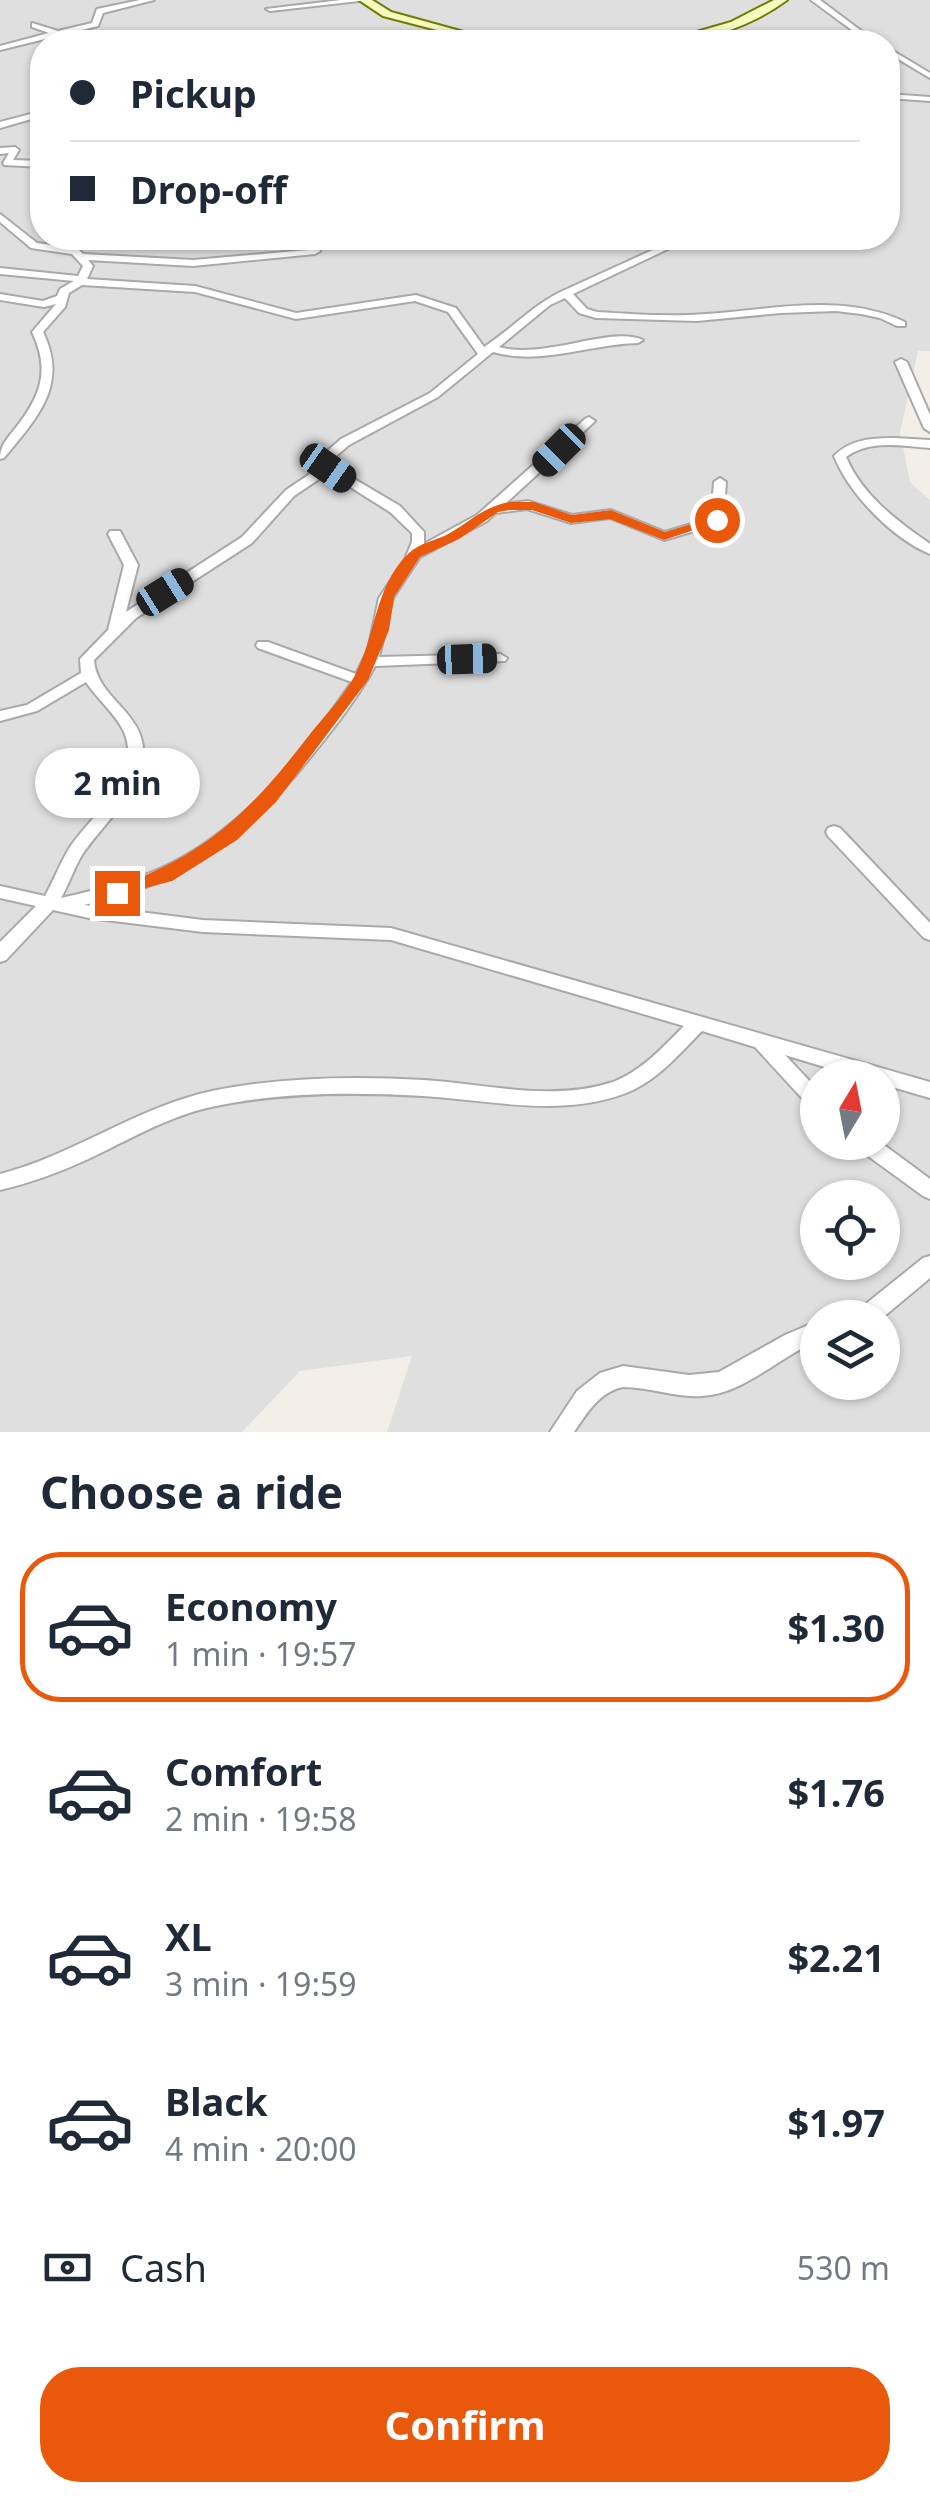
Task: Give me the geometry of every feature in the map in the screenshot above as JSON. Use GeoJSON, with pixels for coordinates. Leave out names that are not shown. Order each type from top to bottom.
{"type":"FeatureCollection","features":[{"type":"Feature","properties":{"kind":"street"},"geometry":{"type":"LineString","coordinates":[[71,30],[96,24],[98,14],[106,8],[150,0]]}},
{"type":"Feature","properties":{"kind":"street"},"geometry":{"type":"LineString","coordinates":[[270,9],[364,0],[387,14],[448,30]]}},
{"type":"Feature","properties":{"kind":"street"},"geometry":{"type":"LineString","coordinates":[[713,30],[735,24],[782,0]]}},
{"type":"Feature","properties":{"kind":"street"},"geometry":{"type":"LineString","coordinates":[[815,0],[853,30]]}},
{"type":"Feature","properties":{"kind":"street"},"geometry":{"type":"LineString","coordinates":[[35,25],[46,30]]}},
{"type":"Feature","properties":{"kind":"street"},"geometry":{"type":"LineString","coordinates":[[0,48],[30,40]]}},
{"type":"Feature","properties":{"kind":"street"},"geometry":{"type":"LineString","coordinates":[[900,57],[930,76]]}},
{"type":"Feature","properties":{"kind":"street"},"geometry":{"type":"LineString","coordinates":[[900,97],[930,99]]}},
{"type":"Feature","properties":{"kind":"street"},"geometry":{"type":"LineString","coordinates":[[0,125],[30,117]]}},
{"type":"Feature","properties":{"kind":"street"},"geometry":{"type":"LineString","coordinates":[[0,151],[14,150],[3,165]]}},
{"type":"Feature","properties":{"kind":"street"},"geometry":{"type":"LineString","coordinates":[[3,165],[30,164]]}},
{"type":"Feature","properties":{"kind":"street"},"geometry":{"type":"LineString","coordinates":[[0,217],[30,243]]}},
{"type":"Feature","properties":{"kind":"street"},"geometry":{"type":"LineString","coordinates":[[56,250],[193,263],[314,251]]}},
{"type":"Feature","properties":{"kind":"street"},"geometry":{"type":"LineString","coordinates":[[0,455],[44,398],[50,371],[48,350],[37,332],[60,306],[68,287],[82,280],[88,266],[77,250]]}},
{"type":"Feature","properties":{"kind":"street"},"geometry":{"type":"LineString","coordinates":[[0,955],[51,904],[74,854],[127,782],[136,748],[128,720],[88,675],[87,659],[115,628],[247,540],[290,493],[328,468],[330,455],[345,442],[434,395],[564,292],[656,250]]}},
{"type":"Feature","properties":{"kind":"street"},"geometry":{"type":"LineString","coordinates":[[0,270],[195,289],[296,316],[416,298],[452,310],[486,350],[526,358],[602,340],[638,340]]}},
{"type":"Feature","properties":{"kind":"street"},"geometry":{"type":"LineString","coordinates":[[564,292],[584,311],[596,315],[675,318],[797,308],[872,313],[900,324]]}},
{"type":"Feature","properties":{"kind":"street"},"geometry":{"type":"LineString","coordinates":[[0,297],[44,304],[60,300]]}},
{"type":"Feature","properties":{"kind":"street"},"geometry":{"type":"LineString","coordinates":[[902,362],[930,428]]}},
{"type":"Feature","properties":{"kind":"street"},"geometry":{"type":"LineString","coordinates":[[415,554],[454,536],[494,509],[589,421]]}},
{"type":"Feature","properties":{"kind":"street"},"geometry":{"type":"LineString","coordinates":[[930,444],[866,444],[847,448],[840,456],[844,469],[874,503],[930,550]]}},
{"type":"Feature","properties":{"kind":"street"},"geometry":{"type":"LineString","coordinates":[[51,904],[117,893],[166,877],[231,835],[270,798],[360,680],[370,662],[386,597],[420,541],[414,523],[328,468]]}},
{"type":"Feature","properties":{"kind":"street"},"geometry":{"type":"LineString","coordinates":[[494,509],[528,505],[571,519],[611,514],[664,536],[717,520],[720,482]]}},
{"type":"Feature","properties":{"kind":"street"},"geometry":{"type":"LineString","coordinates":[[115,534],[131,565],[115,628]]}},
{"type":"Feature","properties":{"kind":"street"},"geometry":{"type":"LineString","coordinates":[[263,645],[360,680]]}},
{"type":"Feature","properties":{"kind":"street"},"geometry":{"type":"LineString","coordinates":[[370,662],[500,658]]}},
{"type":"Feature","properties":{"kind":"street"},"geometry":{"type":"LineString","coordinates":[[0,716],[32,708],[88,675]]}},
{"type":"Feature","properties":{"kind":"street"},"geometry":{"type":"LineString","coordinates":[[834,832],[930,934]]}},
{"type":"Feature","properties":{"kind":"street"},"geometry":{"type":"LineString","coordinates":[[0,892],[51,904],[203,926],[391,934],[930,1090]]}},
{"type":"Feature","properties":{"kind":"street"},"geometry":{"type":"LineString","coordinates":[[0,1182],[75,1159],[180,1107],[214,1098],[351,1088],[424,1088],[541,1099],[596,1094],[648,1072],[696,1025]]}},
{"type":"Feature","properties":{"kind":"street"},"geometry":{"type":"LineString","coordinates":[[763,1044],[800,1084]]}},
{"type":"Feature","properties":{"kind":"street"},"geometry":{"type":"LineString","coordinates":[[889,1160],[930,1190]]}},
{"type":"Feature","properties":{"kind":"street"},"geometry":{"type":"LineString","coordinates":[[887,1300],[930,1265]]}},
{"type":"Feature","properties":{"kind":"street"},"geometry":{"type":"LineString","coordinates":[[561,1432],[595,1388],[611,1378],[705,1386],[722,1382],[800,1336]]}},
{"type":"Feature","properties":{"kind":"shaded area"},"geometry":{"type":"Polygon","coordinates":[[[0,0],[930,0],[930,351],[918,351],[900,432],[910,482],[930,500],[930,1432],[387,1432],[412,1356],[300,1371],[242,1432],[0,1432],[0,0]]]}},
{"type":"Feature","properties":{"kind":"route"},"geometry":{"type":"LineString","coordinates":[[117,893],[166,877],[200,856],[231,835],[270,798],[360,680],[382,630],[386,597],[415,554],[454,536],[494,509],[510,506],[534,506],[571,519],[611,514],[645,532],[664,536],[717,520]]}}]}
